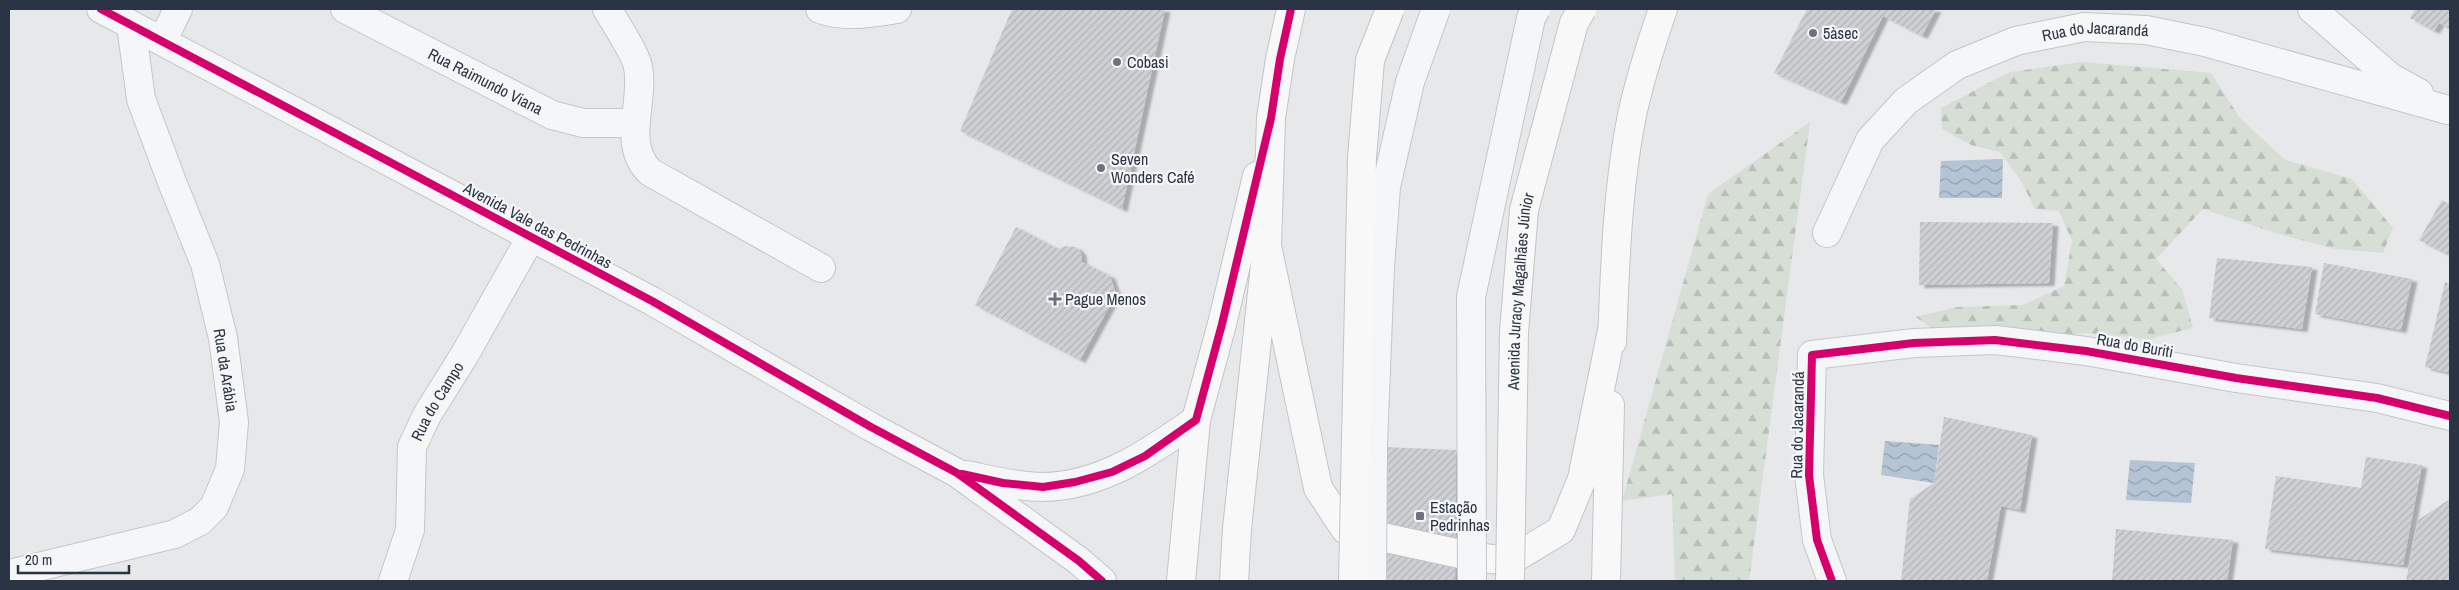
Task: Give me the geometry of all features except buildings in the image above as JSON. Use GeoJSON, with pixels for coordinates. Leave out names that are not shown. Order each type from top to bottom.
{"type":"FeatureCollection","features":[{"type":"Feature","properties":{"kind":"main road"},"geometry":{"type":"LineString","coordinates":[[1181,581],[1196,420],[1222,324],[1271,118],[1280,59],[1291,9]]}},
{"type":"Feature","properties":{"kind":"main road"},"geometry":{"type":"LineString","coordinates":[[1353,581],[1362,158],[1370,60],[1390,9]]}},
{"type":"Feature","properties":{"kind":"main road","name":"Avenida Juracy Magalhães Júnior"},"geometry":{"type":"LineString","coordinates":[[1510,581],[1514,332],[1524,210],[1574,23],[1582,9]]}},
{"type":"Feature","properties":{"kind":"main road"},"geometry":{"type":"LineString","coordinates":[[1606,581],[1612,325],[1615,258],[1622,184],[1632,116],[1645,60],[1663,9]]}},
{"type":"Feature","properties":{"kind":"main road"},"geometry":{"type":"LineString","coordinates":[[1234,581],[1237,529],[1267,246],[1271,118]]}},
{"type":"Feature","properties":{"kind":"main road"},"geometry":{"type":"LineString","coordinates":[[1267,246],[1318,488],[1345,529],[1408,544],[1474,557],[1510,561],[1561,530],[1582,479],[1612,325]]}},
{"type":"Feature","properties":{"kind":"street","name":"Avenida Vale das Pedrinhas"},"geometry":{"type":"LineString","coordinates":[[101,9],[163,40],[652,301],[846,413],[957,473],[1079,561],[1102,581]]}},
{"type":"Feature","properties":{"kind":"street"},"geometry":{"type":"LineString","coordinates":[[163,40],[178,9]]}},
{"type":"Feature","properties":{"kind":"street","name":"Rua Raimundo Viana"},"geometry":{"type":"LineString","coordinates":[[345,9],[552,115],[583,123],[634,123]]}},
{"type":"Feature","properties":{"kind":"street"},"geometry":{"type":"LineString","coordinates":[[607,9],[638,66],[640,87],[634,123],[641,163],[650,172],[821,268]]}},
{"type":"Feature","properties":{"kind":"street"},"geometry":{"type":"LineString","coordinates":[[820,9],[829,12],[858,14],[897,9]]}},
{"type":"Feature","properties":{"kind":"street"},"geometry":{"type":"LineString","coordinates":[[1372,581],[1373,445],[1380,266],[1386,187],[1410,82],[1436,9]]}},
{"type":"Feature","properties":{"kind":"street"},"geometry":{"type":"LineString","coordinates":[[1472,581],[1471,297],[1531,18],[1536,9]]}},
{"type":"Feature","properties":{"kind":"street"},"geometry":{"type":"LineString","coordinates":[[2312,9],[2390,77],[2449,111]]}},
{"type":"Feature","properties":{"kind":"street","name":"Rua da Arábia"},"geometry":{"type":"LineString","coordinates":[[9,574],[175,534],[200,521],[214,507],[230,469],[234,422],[223,338],[205,264],[172,182],[142,99],[131,25]]}},
{"type":"Feature","properties":{"kind":"street","name":"Rua do Jacarandá"},"geometry":{"type":"LineString","coordinates":[[1827,233],[1870,140],[1906,100],[1957,66],[2016,41],[2084,27],[2146,30],[2205,42],[2449,111]]}},
{"type":"Feature","properties":{"kind":"street","name":"Rua do Campo"},"geometry":{"type":"LineString","coordinates":[[394,581],[410,530],[412,447],[427,415],[465,354],[531,237]]}},
{"type":"Feature","properties":{"kind":"street","name":"Rua do Buriti"},"geometry":{"type":"LineString","coordinates":[[1812,356],[1914,343],[1995,340],[2086,350],[2236,378],[2377,398],[2450,416]]}},
{"type":"Feature","properties":{"kind":"street","name":"Rua do Jacarandá"},"geometry":{"type":"LineString","coordinates":[[1812,356],[1809,475],[1817,540],[1832,581]]}},
{"type":"Feature","properties":{"kind":"street","name":"Avenida Vale das Pedrinhas"},"geometry":{"type":"LineString","coordinates":[[957,473],[1043,487],[1075,482],[1112,472],[1145,456],[1196,420]]}},
{"type":"Feature","properties":{"kind":"green space"},"geometry":{"type":"Polygon","coordinates":[[[2082,62],[2211,73],[2240,118],[2285,160],[2352,179],[2393,228],[2383,253],[2335,249],[2279,234],[2203,209],[2156,259],[2182,289],[2193,328],[2149,339],[2087,333],[2039,338],[1939,334],[1916,317],[1957,307],[2023,305],[2064,286],[2072,241],[2059,211],[2035,209],[2021,181],[2000,152],[1971,145],[1942,129],[1941,108],[2010,72],[2082,62]]]}},
{"type":"Feature","properties":{"kind":"green space"},"geometry":{"type":"Polygon","coordinates":[[[1810,122],[1749,581],[1675,581],[1672,494],[1622,501],[1708,194],[1810,122]]]}},
{"type":"Feature","properties":{"kind":"water"},"geometry":{"type":"Polygon","coordinates":[[[2003,159],[2002,198],[1939,198],[1941,161],[2003,159]]]}},
{"type":"Feature","properties":{"kind":"water"},"geometry":{"type":"Polygon","coordinates":[[[1885,441],[1939,445],[1934,483],[1881,475],[1885,441]]]}},
{"type":"Feature","properties":{"kind":"water"},"geometry":{"type":"Polygon","coordinates":[[[2130,460],[2195,463],[2191,503],[2126,500],[2130,460]]]}},
{"type":"Feature","properties":{"kind":"cycle path"},"geometry":{"type":"LineString","coordinates":[[101,9],[652,301],[871,427],[957,473],[1079,561],[1102,581]]}},
{"type":"Feature","properties":{"kind":"cycle path"},"geometry":{"type":"LineString","coordinates":[[962,474],[1003,483],[1043,487],[1075,482],[1112,472],[1145,456],[1196,420],[1222,324],[1271,118],[1280,59],[1291,9]]}},
{"type":"Feature","properties":{"kind":"cycle path"},"geometry":{"type":"LineString","coordinates":[[1832,581],[1817,540],[1809,475],[1812,355],[1914,343],[1995,340],[2086,351],[2236,378],[2377,398],[2450,416]]}},
{"type":"Feature","properties":{"kind":"place","name":"5àsec"},"geometry":{"type":"Point","coordinates":[1813,33]}},
{"type":"Feature","properties":{"kind":"place","name":"Cobasi"},"geometry":{"type":"Point","coordinates":[1117,62]}},
{"type":"Feature","properties":{"kind":"place","name":"Seven Wonders Café"},"geometry":{"type":"Point","coordinates":[1101,168]}},
{"type":"Feature","properties":{"kind":"place","name":"Pague Menos"},"geometry":{"type":"Point","coordinates":[1055,299]}},
{"type":"Feature","properties":{"kind":"place","name":"Estação Pedrinhas"},"geometry":{"type":"Point","coordinates":[1420,516]}}]}
